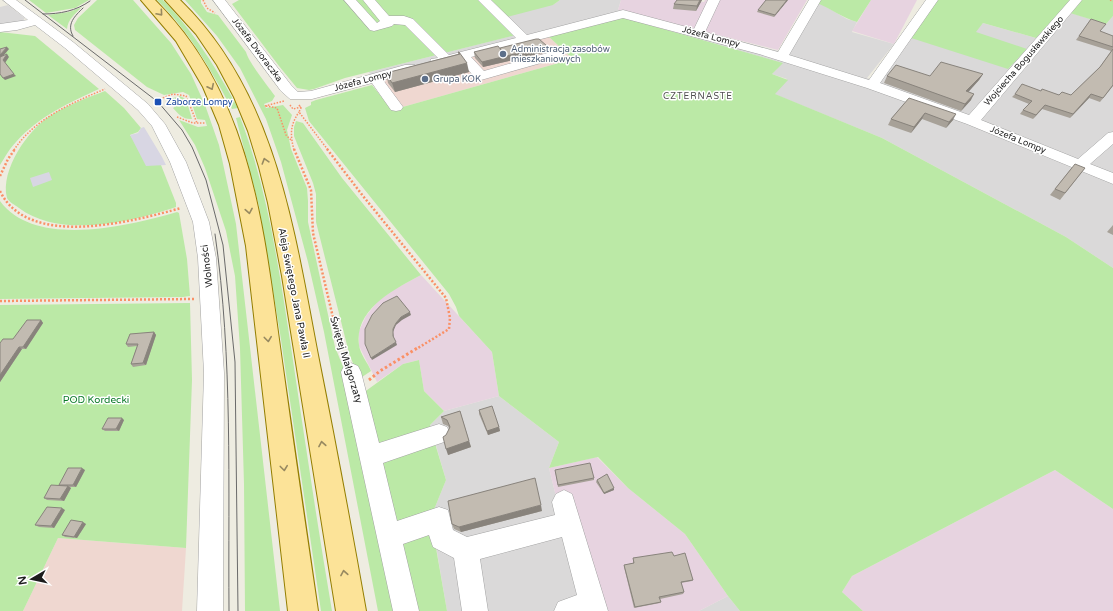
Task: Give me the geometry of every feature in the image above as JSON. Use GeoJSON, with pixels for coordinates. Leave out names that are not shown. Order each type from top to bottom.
{"type":"FeatureCollection","features":[{"type":"Feature","properties":{"kind":"main road"},"geometry":{"type":"LineString","coordinates":[[148,0],[183,41],[205,76],[228,127],[240,169],[258,262],[303,611]]}},
{"type":"Feature","properties":{"kind":"main road","name":"Aleja świętego Jana Pawła II"},"geometry":{"type":"LineString","coordinates":[[172,0],[204,36],[225,64],[251,117],[264,160],[285,239],[351,611]]}},
{"type":"Feature","properties":{"kind":"street","name":"Wolności"},"geometry":{"type":"LineString","coordinates":[[9,0],[115,82],[143,107],[158,124],[178,162],[201,222],[207,258],[214,373],[210,611]]}},
{"type":"Feature","properties":{"kind":"street","name":"Józefa Dworaczka"},"geometry":{"type":"LineString","coordinates":[[219,0],[286,88],[291,93],[298,96]]}},
{"type":"Feature","properties":{"kind":"street"},"geometry":{"type":"LineString","coordinates":[[350,0],[374,27],[388,22],[387,20]]}},
{"type":"Feature","properties":{"kind":"street"},"geometry":{"type":"LineString","coordinates":[[369,0],[387,20],[409,22],[446,59]]}},
{"type":"Feature","properties":{"kind":"street"},"geometry":{"type":"LineString","coordinates":[[484,0],[524,39]]}},
{"type":"Feature","properties":{"kind":"street"},"geometry":{"type":"LineString","coordinates":[[623,14],[628,0]]}},
{"type":"Feature","properties":{"kind":"street"},"geometry":{"type":"LineString","coordinates":[[698,33],[714,0]]}},
{"type":"Feature","properties":{"kind":"street"},"geometry":{"type":"LineString","coordinates":[[782,56],[815,0]]}},
{"type":"Feature","properties":{"kind":"street"},"geometry":{"type":"LineString","coordinates":[[872,85],[932,0]]}},
{"type":"Feature","properties":{"kind":"street","name":"Wojciecha Bogusławskiego"},"geometry":{"type":"LineString","coordinates":[[972,121],[1076,0]]}},
{"type":"Feature","properties":{"kind":"street","name":"Józefa Lompy"},"geometry":{"type":"LineString","coordinates":[[298,96],[312,95],[357,78],[375,78],[623,14],[782,56],[872,85],[972,121],[1113,179]]}},
{"type":"Feature","properties":{"kind":"street"},"geometry":{"type":"LineString","coordinates":[[0,28],[17,26],[36,21]]}},
{"type":"Feature","properties":{"kind":"street"},"geometry":{"type":"LineString","coordinates":[[462,55],[481,76],[558,54]]}},
{"type":"Feature","properties":{"kind":"street"},"geometry":{"type":"LineString","coordinates":[[375,78],[396,107]]}},
{"type":"Feature","properties":{"kind":"street"},"geometry":{"type":"LineString","coordinates":[[1080,165],[1113,136]]}},
{"type":"Feature","properties":{"kind":"street","name":"Świętej Małgorzaty"},"geometry":{"type":"LineString","coordinates":[[354,381],[406,611]]}},
{"type":"Feature","properties":{"kind":"street"},"geometry":{"type":"LineString","coordinates":[[371,456],[439,434]]}},
{"type":"Feature","properties":{"kind":"street"},"geometry":{"type":"LineString","coordinates":[[389,536],[439,519],[442,538],[466,550],[567,513],[594,607],[567,611]]}},
{"type":"Feature","properties":{"kind":"street"},"geometry":{"type":"LineString","coordinates":[[466,550],[475,611]]}},
{"type":"Feature","properties":{"kind":"path"},"geometry":{"type":"LineString","coordinates":[[203,0],[203,3],[208,11],[216,13]]}},
{"type":"Feature","properties":{"kind":"path"},"geometry":{"type":"LineString","coordinates":[[0,176],[5,163],[14,148],[36,125],[58,110],[106,89]]}},
{"type":"Feature","properties":{"kind":"path"},"geometry":{"type":"LineString","coordinates":[[160,98],[171,94],[186,96],[197,123]]}},
{"type":"Feature","properties":{"kind":"path"},"geometry":{"type":"LineString","coordinates":[[265,106],[277,108],[284,125],[284,132],[291,140]]}},
{"type":"Feature","properties":{"kind":"path","name":"Świętej Małgorzaty"},"geometry":{"type":"LineString","coordinates":[[299,112],[363,196],[446,298],[448,304],[450,318],[449,329],[380,371],[354,381],[335,326],[313,233],[312,198],[309,183],[295,153],[291,140],[291,124],[299,112]]}},
{"type":"Feature","properties":{"kind":"path"},"geometry":{"type":"LineString","coordinates":[[178,117],[197,123],[205,123]]}},
{"type":"Feature","properties":{"kind":"path"},"geometry":{"type":"LineString","coordinates":[[0,191],[7,203],[26,218],[54,226],[80,227],[108,224],[144,218],[181,208]]}},
{"type":"Feature","properties":{"kind":"path"},"geometry":{"type":"LineString","coordinates":[[0,302],[196,299]]}},
{"type":"Feature","properties":{"kind":"shaded area"},"geometry":{"type":"Polygon","coordinates":[[[481,0],[553,5],[560,0],[621,0],[618,10],[787,53],[816,3],[823,5],[847,19],[857,22],[852,32],[894,44],[867,78],[876,81],[908,37],[975,32],[983,23],[1036,38],[1062,10],[1106,24],[1113,16],[1113,268],[1066,237],[882,138],[774,94],[787,79],[772,74],[782,63],[621,17],[374,82],[369,72],[515,35],[481,0]]]}},
{"type":"Feature","properties":{"kind":"shaded area"},"geometry":{"type":"Polygon","coordinates":[[[621,0],[690,0],[704,2],[705,0],[807,0],[778,50],[618,10],[621,0]]]}},
{"type":"Feature","properties":{"kind":"shaded area"},"geometry":{"type":"Polygon","coordinates":[[[871,0],[917,0],[894,44],[852,31],[871,0]]]}},
{"type":"Feature","properties":{"kind":"shaded area"},"geometry":{"type":"Polygon","coordinates":[[[8,5],[25,18],[22,22],[0,27],[0,7],[8,5]]]}},
{"type":"Feature","properties":{"kind":"shaded area"},"geometry":{"type":"Polygon","coordinates":[[[548,36],[573,59],[392,110],[374,82],[548,36]]]}},
{"type":"Feature","properties":{"kind":"shaded area"},"geometry":{"type":"Polygon","coordinates":[[[144,127],[166,165],[146,166],[130,135],[138,133],[141,128],[144,127]]]}},
{"type":"Feature","properties":{"kind":"shaded area"},"geometry":{"type":"Polygon","coordinates":[[[49,172],[52,180],[33,187],[30,178],[49,172]]]}},
{"type":"Feature","properties":{"kind":"shaded area"},"geometry":{"type":"Polygon","coordinates":[[[421,275],[492,352],[499,396],[444,411],[424,391],[419,360],[403,364],[377,382],[359,346],[359,331],[366,316],[378,301],[395,289],[421,275]]]}},
{"type":"Feature","properties":{"kind":"shaded area"},"geometry":{"type":"Polygon","coordinates":[[[499,396],[559,442],[549,468],[560,513],[602,611],[447,611],[431,517],[446,480],[430,425],[444,411],[499,396]]]}},
{"type":"Feature","properties":{"kind":"shaded area"},"geometry":{"type":"Polygon","coordinates":[[[597,457],[628,488],[685,534],[728,596],[699,611],[602,611],[560,513],[549,468],[597,457]]]}},
{"type":"Feature","properties":{"kind":"shaded area"},"geometry":{"type":"Polygon","coordinates":[[[1055,470],[1113,509],[1113,611],[863,611],[842,592],[852,576],[1055,470]]]}},
{"type":"Feature","properties":{"kind":"shaded area"},"geometry":{"type":"Polygon","coordinates":[[[58,538],[186,548],[182,611],[23,611],[58,538]]]}},
{"type":"Feature","properties":{"kind":"shaded area"},"geometry":{"type":"Polygon","coordinates":[[[728,596],[740,611],[699,611],[728,596]]]}},
{"type":"Feature","properties":{"kind":"green space"},"geometry":{"type":"Polygon","coordinates":[[[29,0],[89,0],[75,8],[46,13],[29,0]]]}},
{"type":"Feature","properties":{"kind":"green space"},"geometry":{"type":"Polygon","coordinates":[[[97,0],[133,0],[171,43],[191,74],[205,105],[219,145],[236,224],[280,611],[245,611],[244,484],[240,348],[235,276],[226,231],[205,168],[195,145],[179,120],[198,127],[207,126],[205,120],[197,119],[189,95],[183,92],[164,95],[147,87],[75,30],[74,25],[78,18],[97,0]]]}},
{"type":"Feature","properties":{"kind":"green space"},"geometry":{"type":"Polygon","coordinates":[[[157,0],[163,0],[175,12],[195,38],[222,79],[238,108],[232,109],[199,52],[169,12],[157,0]]]}},
{"type":"Feature","properties":{"kind":"green space"},"geometry":{"type":"Polygon","coordinates":[[[185,0],[201,0],[201,3],[207,12],[218,15],[246,52],[255,68],[275,96],[272,101],[264,104],[266,108],[283,105],[292,115],[287,130],[291,149],[307,188],[308,222],[335,347],[346,374],[399,611],[378,611],[324,332],[308,262],[281,162],[266,119],[240,68],[217,36],[185,0]]]}},
{"type":"Feature","properties":{"kind":"green space"},"geometry":{"type":"Polygon","coordinates":[[[239,0],[481,0],[516,35],[345,78],[309,90],[297,88],[279,66],[232,4],[239,0]]]}},
{"type":"Feature","properties":{"kind":"green space"},"geometry":{"type":"Polygon","coordinates":[[[490,0],[560,0],[553,5],[507,17],[490,0]]]}},
{"type":"Feature","properties":{"kind":"green space"},"geometry":{"type":"Polygon","coordinates":[[[818,0],[871,0],[857,22],[816,3],[818,0]]]}},
{"type":"Feature","properties":{"kind":"green space"},"geometry":{"type":"Polygon","coordinates":[[[938,0],[1071,0],[1036,38],[983,23],[976,32],[1027,49],[1008,69],[908,37],[938,0]]]}},
{"type":"Feature","properties":{"kind":"green space"},"geometry":{"type":"Polygon","coordinates":[[[1081,0],[1113,0],[1113,16],[1106,24],[1070,13],[1081,0]]]}},
{"type":"Feature","properties":{"kind":"green space"},"geometry":{"type":"Polygon","coordinates":[[[82,7],[70,19],[67,29],[48,15],[69,12],[82,7]]]}},
{"type":"Feature","properties":{"kind":"green space"},"geometry":{"type":"Polygon","coordinates":[[[621,17],[783,63],[772,74],[788,80],[775,94],[882,138],[1066,237],[1113,268],[1113,509],[1055,470],[852,576],[842,592],[863,611],[740,611],[685,534],[628,488],[598,457],[549,468],[559,442],[499,396],[492,352],[459,316],[449,294],[309,121],[305,108],[311,105],[311,102],[316,100],[372,85],[392,110],[573,59],[548,36],[621,17]]]}},
{"type":"Feature","properties":{"kind":"green space"},"geometry":{"type":"Polygon","coordinates":[[[0,32],[35,36],[99,89],[44,117],[14,144],[0,165],[0,32]]]}},
{"type":"Feature","properties":{"kind":"green space"},"geometry":{"type":"Polygon","coordinates":[[[105,91],[124,108],[141,128],[138,132],[130,135],[153,165],[161,165],[176,203],[176,207],[158,213],[117,222],[96,225],[75,225],[54,223],[36,217],[11,202],[7,198],[6,187],[8,175],[18,152],[33,131],[42,122],[56,112],[76,102],[105,91]]]}},
{"type":"Feature","properties":{"kind":"green space"},"geometry":{"type":"Polygon","coordinates":[[[180,96],[186,99],[192,119],[186,119],[181,116],[173,108],[176,106],[173,103],[169,104],[167,100],[180,96]]]}},
{"type":"Feature","properties":{"kind":"green space"},"geometry":{"type":"Polygon","coordinates":[[[240,117],[258,173],[272,230],[332,611],[321,611],[280,333],[259,206],[236,118],[240,117]]]}},
{"type":"Feature","properties":{"kind":"green space"},"geometry":{"type":"Polygon","coordinates":[[[296,121],[303,123],[342,178],[421,275],[378,302],[363,321],[359,332],[359,345],[371,371],[359,379],[349,353],[316,222],[316,194],[294,136],[296,121]]]}},
{"type":"Feature","properties":{"kind":"green space"},"geometry":{"type":"Polygon","coordinates":[[[0,201],[16,216],[36,225],[59,229],[84,230],[109,227],[157,218],[177,212],[179,213],[187,259],[190,296],[0,299],[0,201]]]}},
{"type":"Feature","properties":{"kind":"green space","name":"POD Kordecki"},"geometry":{"type":"Polygon","coordinates":[[[190,303],[192,380],[186,548],[58,538],[23,611],[0,611],[0,305],[190,303]]]}},
{"type":"Feature","properties":{"kind":"green space"},"geometry":{"type":"Polygon","coordinates":[[[419,360],[424,391],[444,411],[430,425],[431,430],[380,447],[363,393],[403,364],[419,360]]]}},
{"type":"Feature","properties":{"kind":"green space"},"geometry":{"type":"Polygon","coordinates":[[[434,440],[446,480],[431,517],[394,525],[382,458],[434,440]]]}},
{"type":"Feature","properties":{"kind":"green space"},"geometry":{"type":"Polygon","coordinates":[[[432,525],[447,611],[414,611],[398,543],[432,525]]]}},
{"type":"Feature","properties":{"kind":"building"},"geometry":{"type":"Polygon","coordinates":[[[677,0],[700,0],[697,6],[674,4],[677,0]]]}},
{"type":"Feature","properties":{"kind":"building"},"geometry":{"type":"Polygon","coordinates":[[[766,0],[787,0],[775,15],[758,10],[766,0]]]}},
{"type":"Feature","properties":{"kind":"building"},"geometry":{"type":"Polygon","coordinates":[[[1091,19],[1106,24],[1100,31],[1113,36],[1113,47],[1079,36],[1091,19]]]}},
{"type":"Feature","properties":{"kind":"building"},"geometry":{"type":"Polygon","coordinates":[[[539,39],[547,46],[482,62],[474,52],[498,46],[505,55],[500,48],[539,39]]]}},
{"type":"Feature","properties":{"kind":"building"},"geometry":{"type":"Polygon","coordinates":[[[7,47],[0,55],[0,49],[7,47]]]}},
{"type":"Feature","properties":{"kind":"building"},"geometry":{"type":"Polygon","coordinates":[[[1113,49],[1113,85],[1103,98],[1091,94],[1073,114],[1045,105],[1036,115],[1023,110],[1032,101],[1015,94],[1022,84],[1041,91],[1042,89],[1059,95],[1062,92],[1071,95],[1100,67],[1113,49]]]}},
{"type":"Feature","properties":{"kind":"building"},"geometry":{"type":"Polygon","coordinates":[[[459,52],[467,63],[392,83],[386,73],[460,54],[459,52]]]}},
{"type":"Feature","properties":{"kind":"building"},"geometry":{"type":"Polygon","coordinates":[[[7,54],[3,60],[14,74],[3,78],[0,74],[0,57],[7,54]]]}},
{"type":"Feature","properties":{"kind":"building"},"geometry":{"type":"Polygon","coordinates":[[[941,62],[983,74],[966,91],[974,94],[965,104],[887,76],[896,65],[930,76],[941,62]]]}},
{"type":"Feature","properties":{"kind":"building"},"geometry":{"type":"Polygon","coordinates":[[[909,98],[956,114],[949,122],[925,113],[914,127],[891,119],[909,98]]]}},
{"type":"Feature","properties":{"kind":"building"},"geometry":{"type":"Polygon","coordinates":[[[1075,164],[1085,168],[1065,193],[1055,189],[1075,164]]]}},
{"type":"Feature","properties":{"kind":"building"},"geometry":{"type":"Polygon","coordinates":[[[397,296],[410,312],[401,317],[393,329],[393,336],[396,342],[371,358],[365,344],[365,329],[372,315],[383,303],[397,296]]]}},
{"type":"Feature","properties":{"kind":"building"},"geometry":{"type":"Polygon","coordinates":[[[27,320],[41,320],[23,347],[19,347],[0,375],[0,343],[3,339],[13,339],[27,320]]]}},
{"type":"Feature","properties":{"kind":"building"},"geometry":{"type":"Polygon","coordinates":[[[154,332],[143,363],[131,364],[138,344],[126,344],[130,334],[154,332]]]}},
{"type":"Feature","properties":{"kind":"building"},"geometry":{"type":"Polygon","coordinates":[[[492,406],[499,427],[487,431],[479,410],[492,406]]]}},
{"type":"Feature","properties":{"kind":"building"},"geometry":{"type":"Polygon","coordinates":[[[460,411],[469,441],[446,449],[443,437],[446,435],[450,427],[447,420],[441,417],[460,411]]]}},
{"type":"Feature","properties":{"kind":"building"},"geometry":{"type":"Polygon","coordinates":[[[108,418],[122,418],[116,429],[102,429],[108,418]]]}},
{"type":"Feature","properties":{"kind":"building"},"geometry":{"type":"Polygon","coordinates":[[[590,463],[594,478],[558,485],[555,470],[590,463]]]}},
{"type":"Feature","properties":{"kind":"building"},"geometry":{"type":"Polygon","coordinates":[[[68,468],[82,468],[73,485],[59,485],[68,468]]]}},
{"type":"Feature","properties":{"kind":"building"},"geometry":{"type":"Polygon","coordinates":[[[607,474],[614,488],[604,493],[597,480],[607,474]]]}},
{"type":"Feature","properties":{"kind":"building"},"geometry":{"type":"Polygon","coordinates":[[[535,478],[541,505],[459,527],[452,524],[448,501],[535,478]]]}},
{"type":"Feature","properties":{"kind":"building"},"geometry":{"type":"Polygon","coordinates":[[[51,485],[68,486],[60,499],[44,498],[51,485]]]}},
{"type":"Feature","properties":{"kind":"building"},"geometry":{"type":"Polygon","coordinates":[[[47,507],[62,508],[51,526],[35,525],[47,507]]]}},
{"type":"Feature","properties":{"kind":"building"},"geometry":{"type":"Polygon","coordinates":[[[71,520],[83,522],[74,537],[62,535],[71,520]]]}},
{"type":"Feature","properties":{"kind":"building"},"geometry":{"type":"Polygon","coordinates":[[[672,552],[674,556],[685,553],[693,580],[681,582],[684,592],[659,597],[661,602],[635,607],[624,565],[634,563],[633,558],[672,552]]]}},
{"type":"Feature","properties":{"kind":"tram line"},"geometry":{"type":"LineString","coordinates":[[25,0],[43,14]]}},
{"type":"Feature","properties":{"kind":"tram line"},"geometry":{"type":"LineString","coordinates":[[43,14],[68,11],[90,1]]}},
{"type":"Feature","properties":{"kind":"tram line"},"geometry":{"type":"LineString","coordinates":[[73,36],[70,28],[72,20],[83,8]]}},
{"type":"Feature","properties":{"kind":"tram line"},"geometry":{"type":"LineString","coordinates":[[43,14],[158,102],[182,130],[192,147],[206,180],[223,245],[235,362],[238,611]]}},
{"type":"Feature","properties":{"kind":"tram line"},"geometry":{"type":"LineString","coordinates":[[215,234],[221,281],[227,375],[229,469],[229,611]]}},
{"type":"Feature","properties":{"kind":"place","name":"Administracja zasobów mieszkaniowych"},"geometry":{"type":"Point","coordinates":[503,54]}},
{"type":"Feature","properties":{"kind":"place","name":"Grupa KOK"},"geometry":{"type":"Point","coordinates":[425,79]}},
{"type":"Feature","properties":{"kind":"place","name":"Zaborze Lompy"},"geometry":{"type":"Point","coordinates":[158,102]}},
{"type":"Feature","properties":{"kind":"district","name":"CZTERNASTE"},"geometry":{"type":"Point","coordinates":[698,96]}}]}
